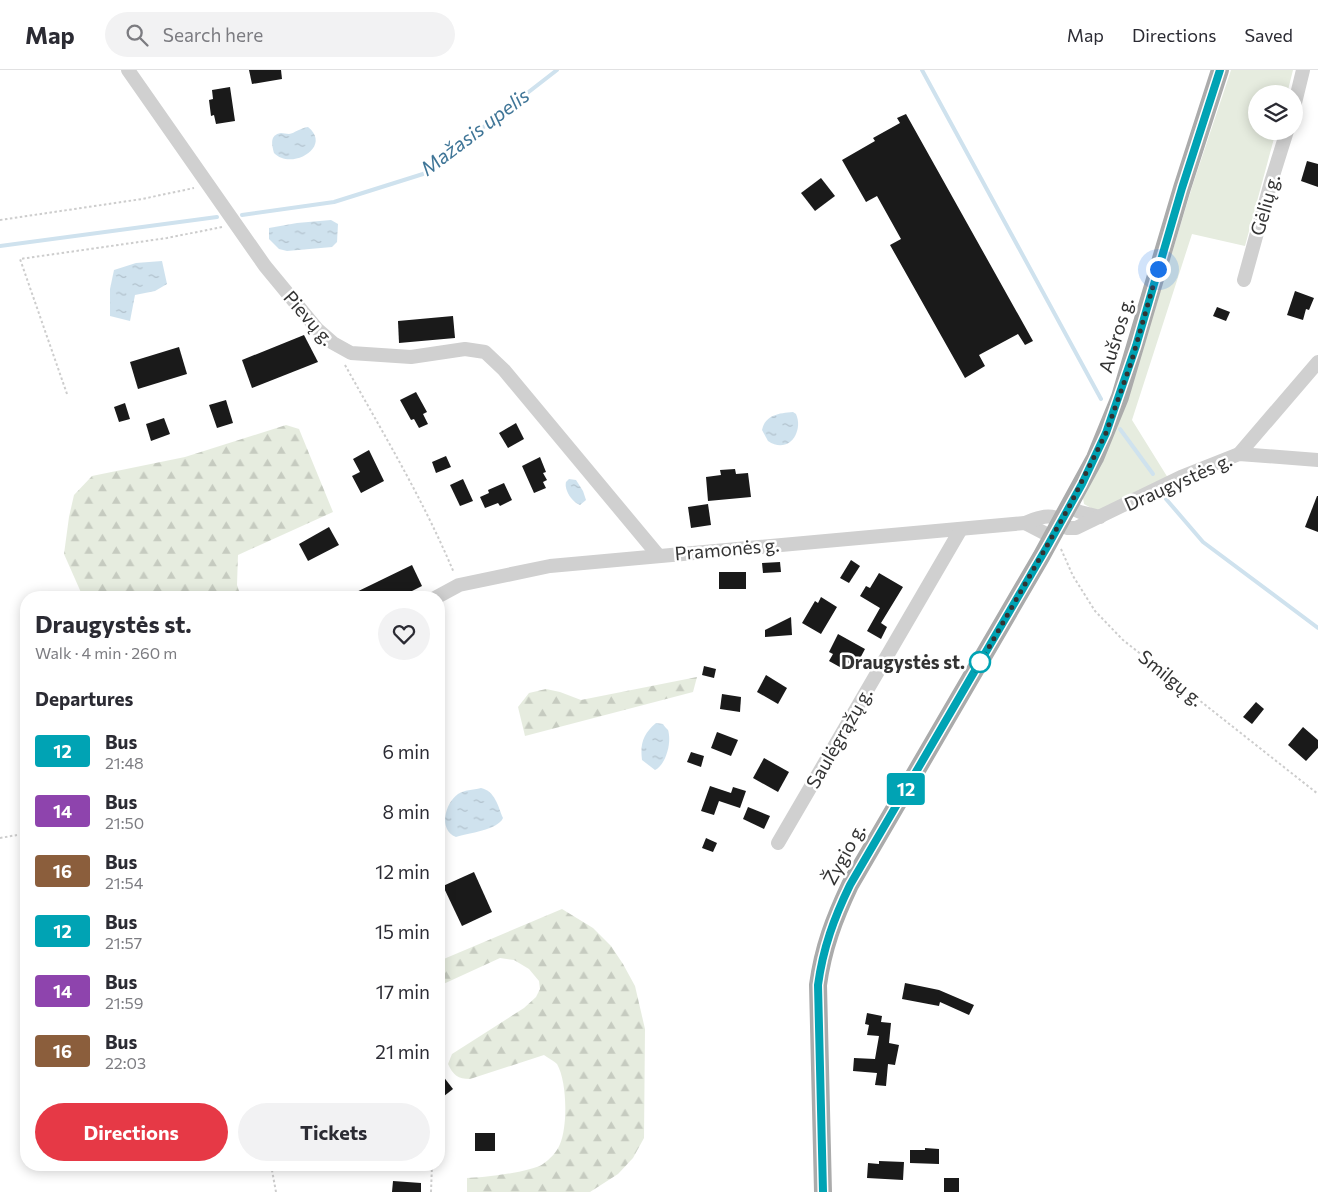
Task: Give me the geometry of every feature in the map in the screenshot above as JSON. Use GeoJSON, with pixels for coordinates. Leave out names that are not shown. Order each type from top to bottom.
{"type":"FeatureCollection","features":[{"type":"Feature","properties":{"kind":"main road","name":"Aušros g."},"geometry":{"type":"LineString","coordinates":[[1061,522],[1095,458],[1120,397],[1182,188],[1220,70]]}},
{"type":"Feature","properties":{"kind":"main road","name":"Žygio g."},"geometry":{"type":"LineString","coordinates":[[823,1192],[818,985],[822,956],[832,924],[850,885],[1061,522]]}},
{"type":"Feature","properties":{"kind":"street","name":"Pievų g."},"geometry":{"type":"LineString","coordinates":[[128,70],[265,266],[317,329],[333,343]]}},
{"type":"Feature","properties":{"kind":"street"},"geometry":{"type":"LineString","coordinates":[[1299,85],[1303,70]]}},
{"type":"Feature","properties":{"kind":"street","name":"Gėlių g."},"geometry":{"type":"LineString","coordinates":[[1244,280],[1284,140]]}},
{"type":"Feature","properties":{"kind":"street"},"geometry":{"type":"LineString","coordinates":[[333,343],[351,353],[411,357],[465,349],[485,352],[504,370],[658,555]]}},
{"type":"Feature","properties":{"kind":"street"},"geometry":{"type":"LineString","coordinates":[[1239,454],[1318,362]]}},
{"type":"Feature","properties":{"kind":"street","name":"Draugystės g."},"geometry":{"type":"LineString","coordinates":[[1061,522],[1068,528],[1076,528],[1181,477],[1239,454],[1318,460]]}},
{"type":"Feature","properties":{"kind":"street"},"geometry":{"type":"LineString","coordinates":[[1025,523],[1061,522],[1084,514],[1100,517]]}},
{"type":"Feature","properties":{"kind":"street","name":"Pramonės g."},"geometry":{"type":"LineString","coordinates":[[445,593],[459,585],[550,566],[1025,523],[1046,516],[1054,516],[1061,522]]}},
{"type":"Feature","properties":{"kind":"street","name":"Saulėgrąžų g."},"geometry":{"type":"LineString","coordinates":[[778,843],[961,529]]}},
{"type":"Feature","properties":{"kind":"path"},"geometry":{"type":"LineString","coordinates":[[0,220],[142,199],[209,184]]}},
{"type":"Feature","properties":{"kind":"path"},"geometry":{"type":"LineString","coordinates":[[67,394],[20,259],[167,238],[237,224]]}},
{"type":"Feature","properties":{"kind":"path","name":"Pievų g."},"geometry":{"type":"LineString","coordinates":[[333,343],[435,528],[459,585]]}},
{"type":"Feature","properties":{"kind":"path","name":"Smilgų g."},"geometry":{"type":"LineString","coordinates":[[1061,522],[1064,553],[1073,576],[1095,611],[1123,640],[1318,794]]}},
{"type":"Feature","properties":{"kind":"path"},"geometry":{"type":"LineString","coordinates":[[0,838],[18,835]]}},
{"type":"Feature","properties":{"kind":"path"},"geometry":{"type":"LineString","coordinates":[[272,1171],[276,1192]]}},
{"type":"Feature","properties":{"kind":"path"},"geometry":{"type":"LineString","coordinates":[[431,1192],[432,1171]]}},
{"type":"Feature","properties":{"kind":"green space"},"geometry":{"type":"Polygon","coordinates":[[[1231,70],[1293,70],[1289,85],[1248,85],[1248,140],[1274,140],[1245,246],[1192,234],[1132,420],[1168,478],[1099,510],[1093,509],[1084,504],[1083,498],[1129,394],[1193,184],[1231,70]]]}},
{"type":"Feature","properties":{"kind":"green space"},"geometry":{"type":"Polygon","coordinates":[[[286,425],[299,429],[333,512],[238,555],[237,585],[239,591],[80,591],[64,554],[74,495],[92,476],[185,457],[286,425]]]}},
{"type":"Feature","properties":{"kind":"green space"},"geometry":{"type":"Polygon","coordinates":[[[697,677],[693,692],[525,736],[518,707],[529,693],[546,689],[581,700],[697,677]]]}},
{"type":"Feature","properties":{"kind":"green space"},"geometry":{"type":"Polygon","coordinates":[[[562,909],[593,928],[611,946],[635,986],[645,1029],[644,1138],[633,1158],[618,1174],[590,1192],[467,1192],[467,1178],[494,1176],[528,1170],[543,1164],[551,1158],[559,1147],[563,1136],[565,1103],[563,1081],[557,1064],[544,1055],[470,1079],[454,1074],[448,1064],[452,1054],[524,1008],[536,997],[540,989],[539,981],[529,969],[514,960],[500,958],[445,983],[445,958],[562,909]]]}},
{"type":"Feature","properties":{"kind":"water"},"geometry":{"type":"Polygon","coordinates":[[[308,127],[314,135],[316,142],[313,149],[307,154],[299,158],[290,159],[281,158],[274,153],[272,141],[277,134],[288,134],[308,127]]]}},
{"type":"Feature","properties":{"kind":"water"},"geometry":{"type":"Polygon","coordinates":[[[331,220],[338,224],[337,242],[332,247],[287,251],[279,249],[269,239],[269,228],[331,220]]]}},
{"type":"Feature","properties":{"kind":"water"},"geometry":{"type":"Polygon","coordinates":[[[162,261],[167,284],[155,291],[135,295],[130,321],[110,316],[110,289],[114,270],[136,263],[162,261]]]}},
{"type":"Feature","properties":{"kind":"water"},"geometry":{"type":"Polygon","coordinates":[[[793,412],[796,414],[798,428],[792,440],[782,445],[775,445],[768,441],[762,430],[766,421],[778,414],[793,412]]]}},
{"type":"Feature","properties":{"kind":"water"},"geometry":{"type":"Polygon","coordinates":[[[569,479],[576,480],[583,491],[586,500],[580,505],[567,492],[566,482],[569,479]]]}},
{"type":"Feature","properties":{"kind":"water"},"geometry":{"type":"Polygon","coordinates":[[[656,723],[663,724],[668,730],[669,741],[665,758],[655,770],[642,760],[642,749],[645,735],[656,723]]]}},
{"type":"Feature","properties":{"kind":"water"},"geometry":{"type":"Polygon","coordinates":[[[481,788],[490,792],[493,796],[503,818],[500,822],[482,831],[456,837],[450,834],[445,823],[445,816],[453,798],[460,793],[481,788]]]}},
{"type":"Feature","properties":{"kind":"building"},"geometry":{"type":"Polygon","coordinates":[[[249,70],[281,70],[282,79],[252,84],[249,70]]]}},
{"type":"Feature","properties":{"kind":"building"},"geometry":{"type":"Polygon","coordinates":[[[230,87],[235,121],[216,124],[214,115],[211,116],[209,100],[213,99],[212,90],[230,87]]]}},
{"type":"Feature","properties":{"kind":"building"},"geometry":{"type":"Polygon","coordinates":[[[906,114],[1033,341],[1025,345],[1018,334],[979,355],[985,366],[965,378],[890,245],[901,239],[877,196],[866,202],[842,160],[875,141],[873,138],[900,123],[897,118],[906,114]]]}},
{"type":"Feature","properties":{"kind":"building"},"geometry":{"type":"Polygon","coordinates":[[[1307,161],[1318,164],[1318,187],[1301,181],[1307,161]]]}},
{"type":"Feature","properties":{"kind":"building"},"geometry":{"type":"Polygon","coordinates":[[[821,178],[835,196],[815,211],[801,193],[821,178]]]}},
{"type":"Feature","properties":{"kind":"building"},"geometry":{"type":"Polygon","coordinates":[[[1295,291],[1314,298],[1309,310],[1306,309],[1303,320],[1287,315],[1295,291]]]}},
{"type":"Feature","properties":{"kind":"building"},"geometry":{"type":"Polygon","coordinates":[[[1217,307],[1230,312],[1226,321],[1213,316],[1217,307]]]}},
{"type":"Feature","properties":{"kind":"building"},"geometry":{"type":"Polygon","coordinates":[[[453,316],[455,338],[399,343],[398,321],[453,316]]]}},
{"type":"Feature","properties":{"kind":"building"},"geometry":{"type":"Polygon","coordinates":[[[304,335],[318,362],[252,388],[242,360],[304,335]]]}},
{"type":"Feature","properties":{"kind":"building"},"geometry":{"type":"Polygon","coordinates":[[[179,347],[187,374],[138,389],[130,362],[179,347]]]}},
{"type":"Feature","properties":{"kind":"building"},"geometry":{"type":"Polygon","coordinates":[[[416,392],[427,412],[423,414],[428,424],[419,428],[414,419],[411,420],[400,400],[416,392]]]}},
{"type":"Feature","properties":{"kind":"building"},"geometry":{"type":"Polygon","coordinates":[[[226,400],[233,423],[217,428],[209,405],[226,400]]]}},
{"type":"Feature","properties":{"kind":"building"},"geometry":{"type":"Polygon","coordinates":[[[125,403],[130,419],[119,422],[114,407],[125,403]]]}},
{"type":"Feature","properties":{"kind":"building"},"geometry":{"type":"Polygon","coordinates":[[[164,418],[170,434],[151,441],[146,424],[164,418]]]}},
{"type":"Feature","properties":{"kind":"building"},"geometry":{"type":"Polygon","coordinates":[[[516,423],[524,439],[508,448],[499,433],[516,423]]]}},
{"type":"Feature","properties":{"kind":"building"},"geometry":{"type":"Polygon","coordinates":[[[369,450],[384,481],[361,493],[352,476],[360,472],[353,459],[369,450]]]}},
{"type":"Feature","properties":{"kind":"building"},"geometry":{"type":"Polygon","coordinates":[[[446,456],[451,467],[436,473],[432,462],[446,456]]]}},
{"type":"Feature","properties":{"kind":"building"},"geometry":{"type":"Polygon","coordinates":[[[540,457],[546,472],[543,473],[547,480],[543,482],[546,488],[534,493],[522,466],[540,457]]]}},
{"type":"Feature","properties":{"kind":"building"},"geometry":{"type":"Polygon","coordinates":[[[735,469],[736,474],[748,473],[751,497],[708,501],[706,477],[721,475],[720,470],[735,469]]]}},
{"type":"Feature","properties":{"kind":"building"},"geometry":{"type":"Polygon","coordinates":[[[463,479],[473,501],[460,506],[450,485],[463,479]]]}},
{"type":"Feature","properties":{"kind":"building"},"geometry":{"type":"Polygon","coordinates":[[[504,483],[512,500],[500,506],[498,503],[485,508],[480,497],[489,493],[488,490],[504,483]]]}},
{"type":"Feature","properties":{"kind":"building"},"geometry":{"type":"Polygon","coordinates":[[[1318,496],[1318,532],[1305,527],[1318,496]]]}},
{"type":"Feature","properties":{"kind":"building"},"geometry":{"type":"Polygon","coordinates":[[[708,504],[711,525],[691,528],[688,507],[708,504]]]}},
{"type":"Feature","properties":{"kind":"building"},"geometry":{"type":"Polygon","coordinates":[[[329,527],[339,545],[308,561],[299,544],[329,527]]]}},
{"type":"Feature","properties":{"kind":"building"},"geometry":{"type":"Polygon","coordinates":[[[851,560],[860,566],[849,583],[840,578],[851,560]]]}},
{"type":"Feature","properties":{"kind":"building"},"geometry":{"type":"Polygon","coordinates":[[[780,562],[781,572],[763,573],[762,563],[780,562]]]}},
{"type":"Feature","properties":{"kind":"building"},"geometry":{"type":"Polygon","coordinates":[[[412,565],[422,586],[412,591],[358,591],[412,565]]]}},
{"type":"Feature","properties":{"kind":"building"},"geometry":{"type":"Polygon","coordinates":[[[719,572],[746,572],[746,589],[719,589],[719,572]]]}},
{"type":"Feature","properties":{"kind":"building"},"geometry":{"type":"Polygon","coordinates":[[[879,573],[903,587],[881,623],[887,627],[881,639],[867,631],[880,608],[860,596],[866,586],[870,588],[879,573]]]}},
{"type":"Feature","properties":{"kind":"building"},"geometry":{"type":"Polygon","coordinates":[[[821,597],[837,607],[821,634],[802,623],[815,601],[818,603],[821,597]]]}},
{"type":"Feature","properties":{"kind":"building"},"geometry":{"type":"Polygon","coordinates":[[[791,617],[792,635],[765,637],[765,630],[791,617]]]}},
{"type":"Feature","properties":{"kind":"building"},"geometry":{"type":"Polygon","coordinates":[[[838,634],[865,649],[856,666],[851,664],[847,671],[829,661],[833,654],[829,652],[838,634]]]}},
{"type":"Feature","properties":{"kind":"building"},"geometry":{"type":"Polygon","coordinates":[[[704,666],[716,669],[714,678],[702,675],[704,666]]]}},
{"type":"Feature","properties":{"kind":"building"},"geometry":{"type":"Polygon","coordinates":[[[766,675],[787,688],[778,704],[757,692],[766,675]]]}},
{"type":"Feature","properties":{"kind":"building"},"geometry":{"type":"Polygon","coordinates":[[[722,694],[741,697],[740,712],[720,709],[722,694]]]}},
{"type":"Feature","properties":{"kind":"building"},"geometry":{"type":"Polygon","coordinates":[[[1256,702],[1264,709],[1252,724],[1243,717],[1256,702]]]}},
{"type":"Feature","properties":{"kind":"building"},"geometry":{"type":"Polygon","coordinates":[[[1303,727],[1318,740],[1318,748],[1306,761],[1288,745],[1303,727]]]}},
{"type":"Feature","properties":{"kind":"building"},"geometry":{"type":"Polygon","coordinates":[[[717,732],[738,740],[731,756],[711,748],[717,732]]]}},
{"type":"Feature","properties":{"kind":"building"},"geometry":{"type":"Polygon","coordinates":[[[691,752],[704,756],[701,767],[687,762],[691,752]]]}},
{"type":"Feature","properties":{"kind":"building"},"geometry":{"type":"Polygon","coordinates":[[[764,758],[789,772],[778,792],[753,778],[764,758]]]}},
{"type":"Feature","properties":{"kind":"building"},"geometry":{"type":"Polygon","coordinates":[[[710,786],[731,793],[733,787],[746,791],[740,808],[719,801],[714,815],[701,811],[710,786]]]}},
{"type":"Feature","properties":{"kind":"building"},"geometry":{"type":"Polygon","coordinates":[[[748,807],[770,816],[764,829],[743,819],[748,807]]]}},
{"type":"Feature","properties":{"kind":"building"},"geometry":{"type":"Polygon","coordinates":[[[706,838],[717,843],[713,852],[702,848],[706,838]]]}},
{"type":"Feature","properties":{"kind":"building"},"geometry":{"type":"Polygon","coordinates":[[[474,872],[492,912],[462,926],[445,890],[445,885],[474,872]]]}},
{"type":"Feature","properties":{"kind":"building"},"geometry":{"type":"Polygon","coordinates":[[[905,983],[939,990],[974,1005],[969,1015],[940,1002],[939,1006],[902,999],[905,983]]]}},
{"type":"Feature","properties":{"kind":"building"},"geometry":{"type":"Polygon","coordinates":[[[867,1013],[882,1016],[881,1022],[891,1023],[889,1043],[899,1045],[895,1065],[888,1064],[886,1086],[875,1085],[877,1073],[853,1071],[854,1058],[875,1059],[879,1036],[867,1035],[869,1025],[865,1024],[867,1013]]]}},
{"type":"Feature","properties":{"kind":"building"},"geometry":{"type":"Polygon","coordinates":[[[445,1079],[453,1089],[445,1095],[445,1079]]]}},
{"type":"Feature","properties":{"kind":"building"},"geometry":{"type":"Polygon","coordinates":[[[475,1133],[495,1133],[495,1151],[475,1151],[475,1133]]]}},
{"type":"Feature","properties":{"kind":"building"},"geometry":{"type":"Polygon","coordinates":[[[925,1148],[939,1149],[939,1164],[910,1163],[910,1150],[925,1150],[925,1148]]]}},
{"type":"Feature","properties":{"kind":"building"},"geometry":{"type":"Polygon","coordinates":[[[879,1161],[904,1162],[903,1180],[867,1178],[868,1163],[879,1164],[879,1161]]]}},
{"type":"Feature","properties":{"kind":"building"},"geometry":{"type":"Polygon","coordinates":[[[944,1178],[959,1178],[959,1192],[944,1192],[944,1178]]]}},
{"type":"Feature","properties":{"kind":"building"},"geometry":{"type":"Polygon","coordinates":[[[393,1181],[421,1183],[421,1192],[392,1192],[393,1181]]]}},
{"type":"Feature","properties":{"kind":"waterway","name":"Mažasis upelis"},"geometry":{"type":"LineString","coordinates":[[242,215],[334,202],[423,174],[557,70]]}},
{"type":"Feature","properties":{"kind":"waterway"},"geometry":{"type":"LineString","coordinates":[[922,70],[1101,399]]}},
{"type":"Feature","properties":{"kind":"waterway","name":"Mažasis upelis"},"geometry":{"type":"LineString","coordinates":[[0,246],[217,217]]}},
{"type":"Feature","properties":{"kind":"waterway"},"geometry":{"type":"LineString","coordinates":[[1120,429],[1153,474]]}},
{"type":"Feature","properties":{"kind":"waterway"},"geometry":{"type":"LineString","coordinates":[[1166,499],[1203,542],[1318,628]]}},
{"type":"Feature","properties":{"kind":"bus line","name":"12"},"geometry":{"type":"LineString","coordinates":[[823,1192],[818,985],[822,956],[832,924],[850,885],[1047,547],[1095,458],[1120,397],[1163,250],[1220,70]]}},
{"type":"Feature","properties":{"kind":"place","name":"Draugystės st."},"geometry":{"type":"Point","coordinates":[980,662]}},
{"type":"Feature","properties":{"kind":"route"},"geometry":{"type":"LineString","coordinates":[[980,662],[976,670],[1095,458],[1120,397],[1158,269]]}}]}
